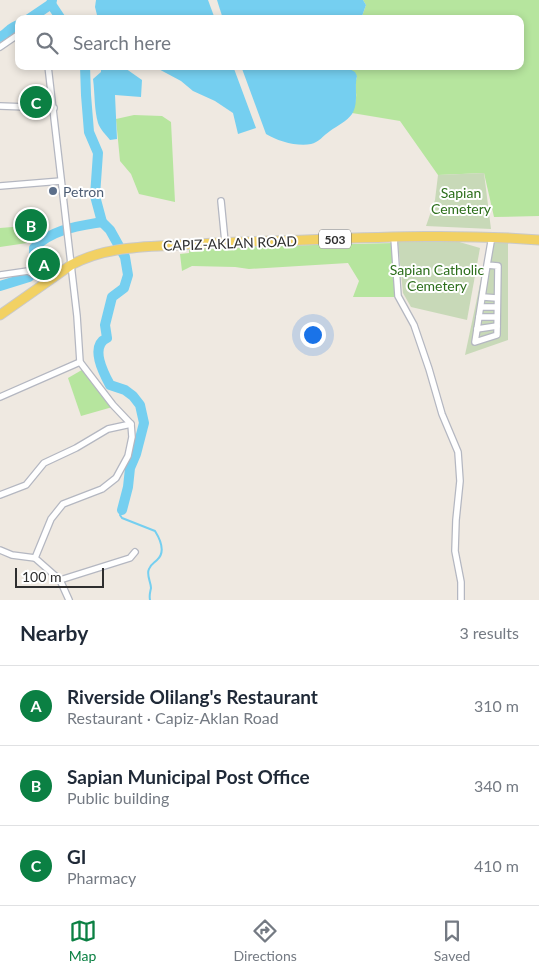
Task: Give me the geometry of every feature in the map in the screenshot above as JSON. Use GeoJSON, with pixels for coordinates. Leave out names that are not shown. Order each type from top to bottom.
{"type":"FeatureCollection","features":[{"type":"Feature","properties":{"kind":"main road","name":"CAPIZ-AKLAN ROAD"},"geometry":{"type":"LineString","coordinates":[[0,315],[43,280],[82,259],[132,247],[394,237],[492,236],[539,240]]}},
{"type":"Feature","properties":{"kind":"street"},"geometry":{"type":"LineString","coordinates":[[0,47],[15,37]]}},
{"type":"Feature","properties":{"kind":"street"},"geometry":{"type":"LineString","coordinates":[[36,558],[51,519],[63,504],[102,489],[116,478],[128,456],[132,437],[131,424],[113,405],[80,362],[77,316],[49,70]]}},
{"type":"Feature","properties":{"kind":"street"},"geometry":{"type":"LineString","coordinates":[[0,106],[54,108]]}},
{"type":"Feature","properties":{"kind":"street"},"geometry":{"type":"LineString","coordinates":[[0,186],[62,181]]}},
{"type":"Feature","properties":{"kind":"street"},"geometry":{"type":"LineString","coordinates":[[221,201],[225,242]]}},
{"type":"Feature","properties":{"kind":"street"},"geometry":{"type":"LineString","coordinates":[[487,265],[498,266],[497,334],[475,342],[483,296],[487,265],[492,236]]}},
{"type":"Feature","properties":{"kind":"street"},"geometry":{"type":"LineString","coordinates":[[394,237],[398,296],[414,325],[442,414],[458,452],[460,481],[455,551],[461,582],[461,600]]}},
{"type":"Feature","properties":{"kind":"street"},"geometry":{"type":"LineString","coordinates":[[0,275],[28,272],[43,280]]}},
{"type":"Feature","properties":{"kind":"street"},"geometry":{"type":"LineString","coordinates":[[486,276],[498,277]]}},
{"type":"Feature","properties":{"kind":"street"},"geometry":{"type":"LineString","coordinates":[[484,285],[498,287]]}},
{"type":"Feature","properties":{"kind":"street"},"geometry":{"type":"LineString","coordinates":[[483,296],[497,298]]}},
{"type":"Feature","properties":{"kind":"street"},"geometry":{"type":"LineString","coordinates":[[481,307],[497,307]]}},
{"type":"Feature","properties":{"kind":"street"},"geometry":{"type":"LineString","coordinates":[[479,317],[497,317]]}},
{"type":"Feature","properties":{"kind":"street"},"geometry":{"type":"LineString","coordinates":[[477,328],[497,326]]}},
{"type":"Feature","properties":{"kind":"street"},"geometry":{"type":"LineString","coordinates":[[0,397],[80,362]]}},
{"type":"Feature","properties":{"kind":"street"},"geometry":{"type":"LineString","coordinates":[[0,495],[26,485],[44,463],[76,448],[108,429],[131,424]]}},
{"type":"Feature","properties":{"kind":"street"},"geometry":{"type":"LineString","coordinates":[[0,550],[12,555],[36,558],[60,580],[69,600]]}},
{"type":"Feature","properties":{"kind":"street"},"geometry":{"type":"LineString","coordinates":[[60,580],[130,558],[135,552]]}},
{"type":"Feature","properties":{"kind":"green space"},"geometry":{"type":"Polygon","coordinates":[[[363,0],[539,0],[539,216],[494,217],[484,173],[438,175],[400,121],[352,113],[356,98],[357,76],[348,70],[524,70],[524,15],[362,15],[366,5],[363,0]]]}},
{"type":"Feature","properties":{"kind":"green space"},"geometry":{"type":"Polygon","coordinates":[[[134,115],[162,116],[171,122],[175,202],[139,194],[131,174],[120,161],[116,119],[134,115]]]}},
{"type":"Feature","properties":{"kind":"green space","name":"Sapian Cemetery"},"geometry":{"type":"Polygon","coordinates":[[[484,173],[491,229],[426,226],[435,200],[438,175],[484,173]]]}},
{"type":"Feature","properties":{"kind":"green space"},"geometry":{"type":"Polygon","coordinates":[[[25,226],[27,243],[0,247],[0,228],[25,226]]]}},
{"type":"Feature","properties":{"kind":"green space","name":"Sapian Catholic Cemetery"},"geometry":{"type":"Polygon","coordinates":[[[490,237],[508,238],[508,340],[465,355],[490,237]]]}},
{"type":"Feature","properties":{"kind":"green space","name":"Sapian Catholic Cemetery"},"geometry":{"type":"Polygon","coordinates":[[[456,241],[480,248],[467,320],[411,307],[403,293],[398,242],[456,241]]]}},
{"type":"Feature","properties":{"kind":"green space"},"geometry":{"type":"Polygon","coordinates":[[[395,243],[399,297],[353,297],[359,281],[348,263],[249,269],[192,266],[182,271],[180,254],[189,253],[189,248],[395,243]]]}},
{"type":"Feature","properties":{"kind":"green space"},"geometry":{"type":"Polygon","coordinates":[[[87,367],[116,406],[81,416],[68,378],[87,367]]]}},
{"type":"Feature","properties":{"kind":"water"},"geometry":{"type":"Polygon","coordinates":[[[96,0],[208,0],[214,15],[97,15],[96,0]]]}},
{"type":"Feature","properties":{"kind":"water"},"geometry":{"type":"Polygon","coordinates":[[[217,0],[363,0],[366,5],[362,15],[222,15],[217,0]]]}},
{"type":"Feature","properties":{"kind":"water"},"geometry":{"type":"Polygon","coordinates":[[[101,70],[128,70],[142,80],[141,97],[115,95],[117,139],[110,140],[98,123],[93,79],[101,70]]]}},
{"type":"Feature","properties":{"kind":"water"},"geometry":{"type":"Polygon","coordinates":[[[160,70],[234,70],[256,128],[238,134],[233,113],[215,101],[193,91],[181,81],[160,70]]]}},
{"type":"Feature","properties":{"kind":"water"},"geometry":{"type":"Polygon","coordinates":[[[242,70],[351,70],[355,72],[357,76],[356,100],[352,114],[319,141],[306,145],[294,144],[266,134],[242,70]]]}},
{"type":"Feature","properties":{"kind":"waterway"},"geometry":{"type":"LineString","coordinates":[[35,15],[51,4],[52,0]]}},
{"type":"Feature","properties":{"kind":"waterway"},"geometry":{"type":"LineString","coordinates":[[51,4],[58,15]]}},
{"type":"Feature","properties":{"kind":"waterway"},"geometry":{"type":"LineString","coordinates":[[0,37],[15,26]]}},
{"type":"Feature","properties":{"kind":"waterway"},"geometry":{"type":"LineString","coordinates":[[85,70],[89,132],[98,153],[95,196],[102,222],[110,230],[125,257],[128,275],[124,288],[112,297],[105,325],[107,338],[102,342],[98,353],[104,374],[110,385],[125,390],[133,396],[140,405],[144,423],[136,454],[130,468],[128,487],[122,510]]}},
{"type":"Feature","properties":{"kind":"waterway"},"geometry":{"type":"LineString","coordinates":[[0,286],[29,277],[35,271],[34,248],[49,236],[66,229],[102,222]]}},
{"type":"Feature","properties":{"kind":"waterway"},"geometry":{"type":"LineString","coordinates":[[122,510],[120,515],[122,518],[155,531],[160,542],[162,549],[160,557],[148,571],[151,588],[150,600]]}},
{"type":"Feature","properties":{"kind":"place","name":"GI"},"geometry":{"type":"Point","coordinates":[36,102]}},
{"type":"Feature","properties":{"kind":"place","name":"Petron"},"geometry":{"type":"Point","coordinates":[53,191]}},
{"type":"Feature","properties":{"kind":"place","name":"Sapian Municipal Post Office"},"geometry":{"type":"Point","coordinates":[31,225]}},
{"type":"Feature","properties":{"kind":"place","name":"Riverside Olilang's Restaurant"},"geometry":{"type":"Point","coordinates":[44,264]}}]}
